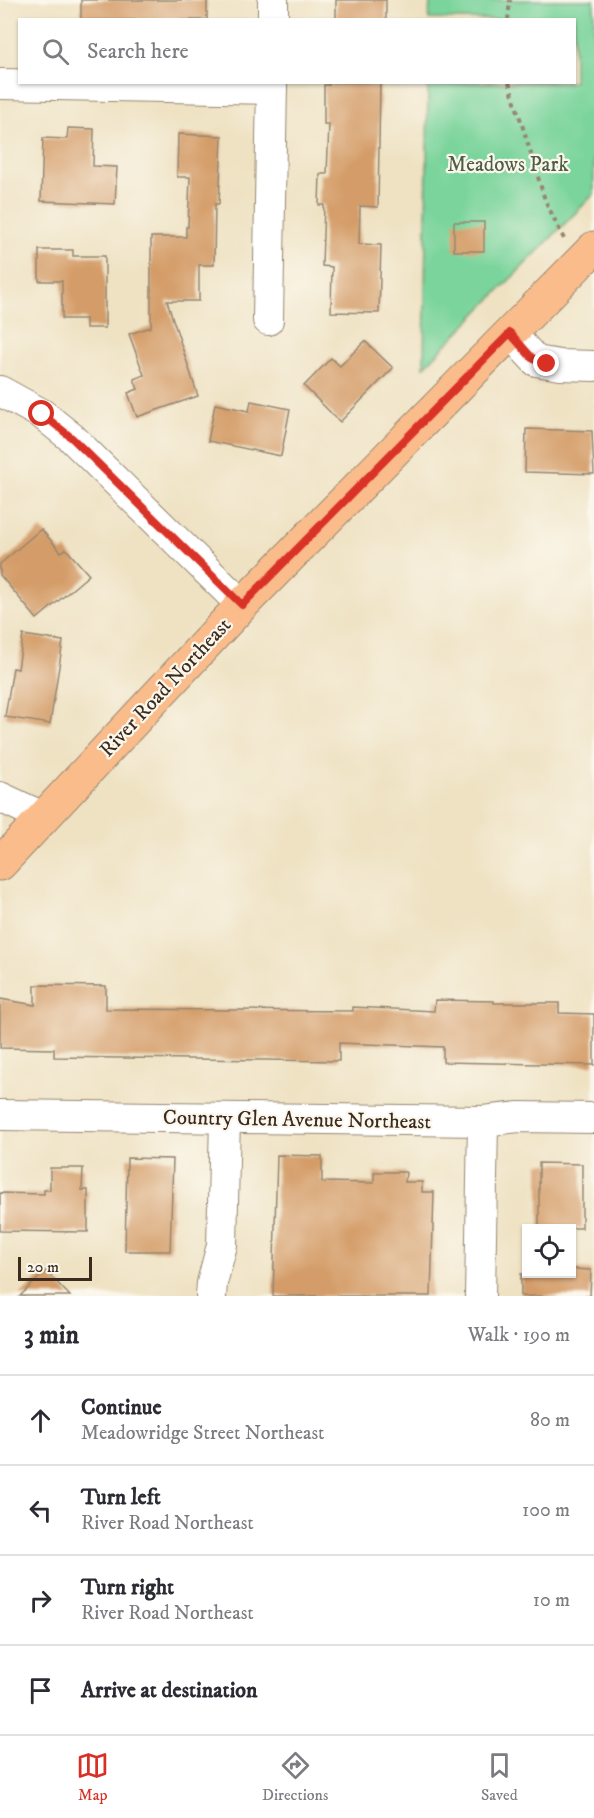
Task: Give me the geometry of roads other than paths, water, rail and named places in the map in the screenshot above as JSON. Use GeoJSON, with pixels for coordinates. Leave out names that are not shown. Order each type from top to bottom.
{"type":"FeatureCollection","features":[{"type":"Feature","properties":{"kind":"main road","name":"River Road Northeast"},"geometry":{"type":"LineString","coordinates":[[0,864],[242,605],[588,254]]}},
{"type":"Feature","properties":{"kind":"street"},"geometry":{"type":"LineString","coordinates":[[273,0],[273,18]]}},
{"type":"Feature","properties":{"kind":"street"},"geometry":{"type":"LineString","coordinates":[[0,84],[272,86],[268,320]]}},
{"type":"Feature","properties":{"kind":"street"},"geometry":{"type":"LineString","coordinates":[[510,333],[536,361],[560,365],[594,366]]}},
{"type":"Feature","properties":{"kind":"street"},"geometry":{"type":"LineString","coordinates":[[0,391],[42,414],[72,438],[242,605]]}},
{"type":"Feature","properties":{"kind":"street"},"geometry":{"type":"LineString","coordinates":[[0,797],[43,816]]}},
{"type":"Feature","properties":{"kind":"street","name":"Country Glen Avenue Northeast"},"geometry":{"type":"LineString","coordinates":[[0,1115],[483,1121],[519,1117],[594,1118]]}},
{"type":"Feature","properties":{"kind":"street"},"geometry":{"type":"LineString","coordinates":[[211,1296],[222,1245],[225,1118]]}},
{"type":"Feature","properties":{"kind":"street"},"geometry":{"type":"LineString","coordinates":[[480,1296],[483,1121]]}},
{"type":"Feature","properties":{"kind":"park label","name":"Meadows Park"},"geometry":{"type":"Point","coordinates":[508,164]}}]}
